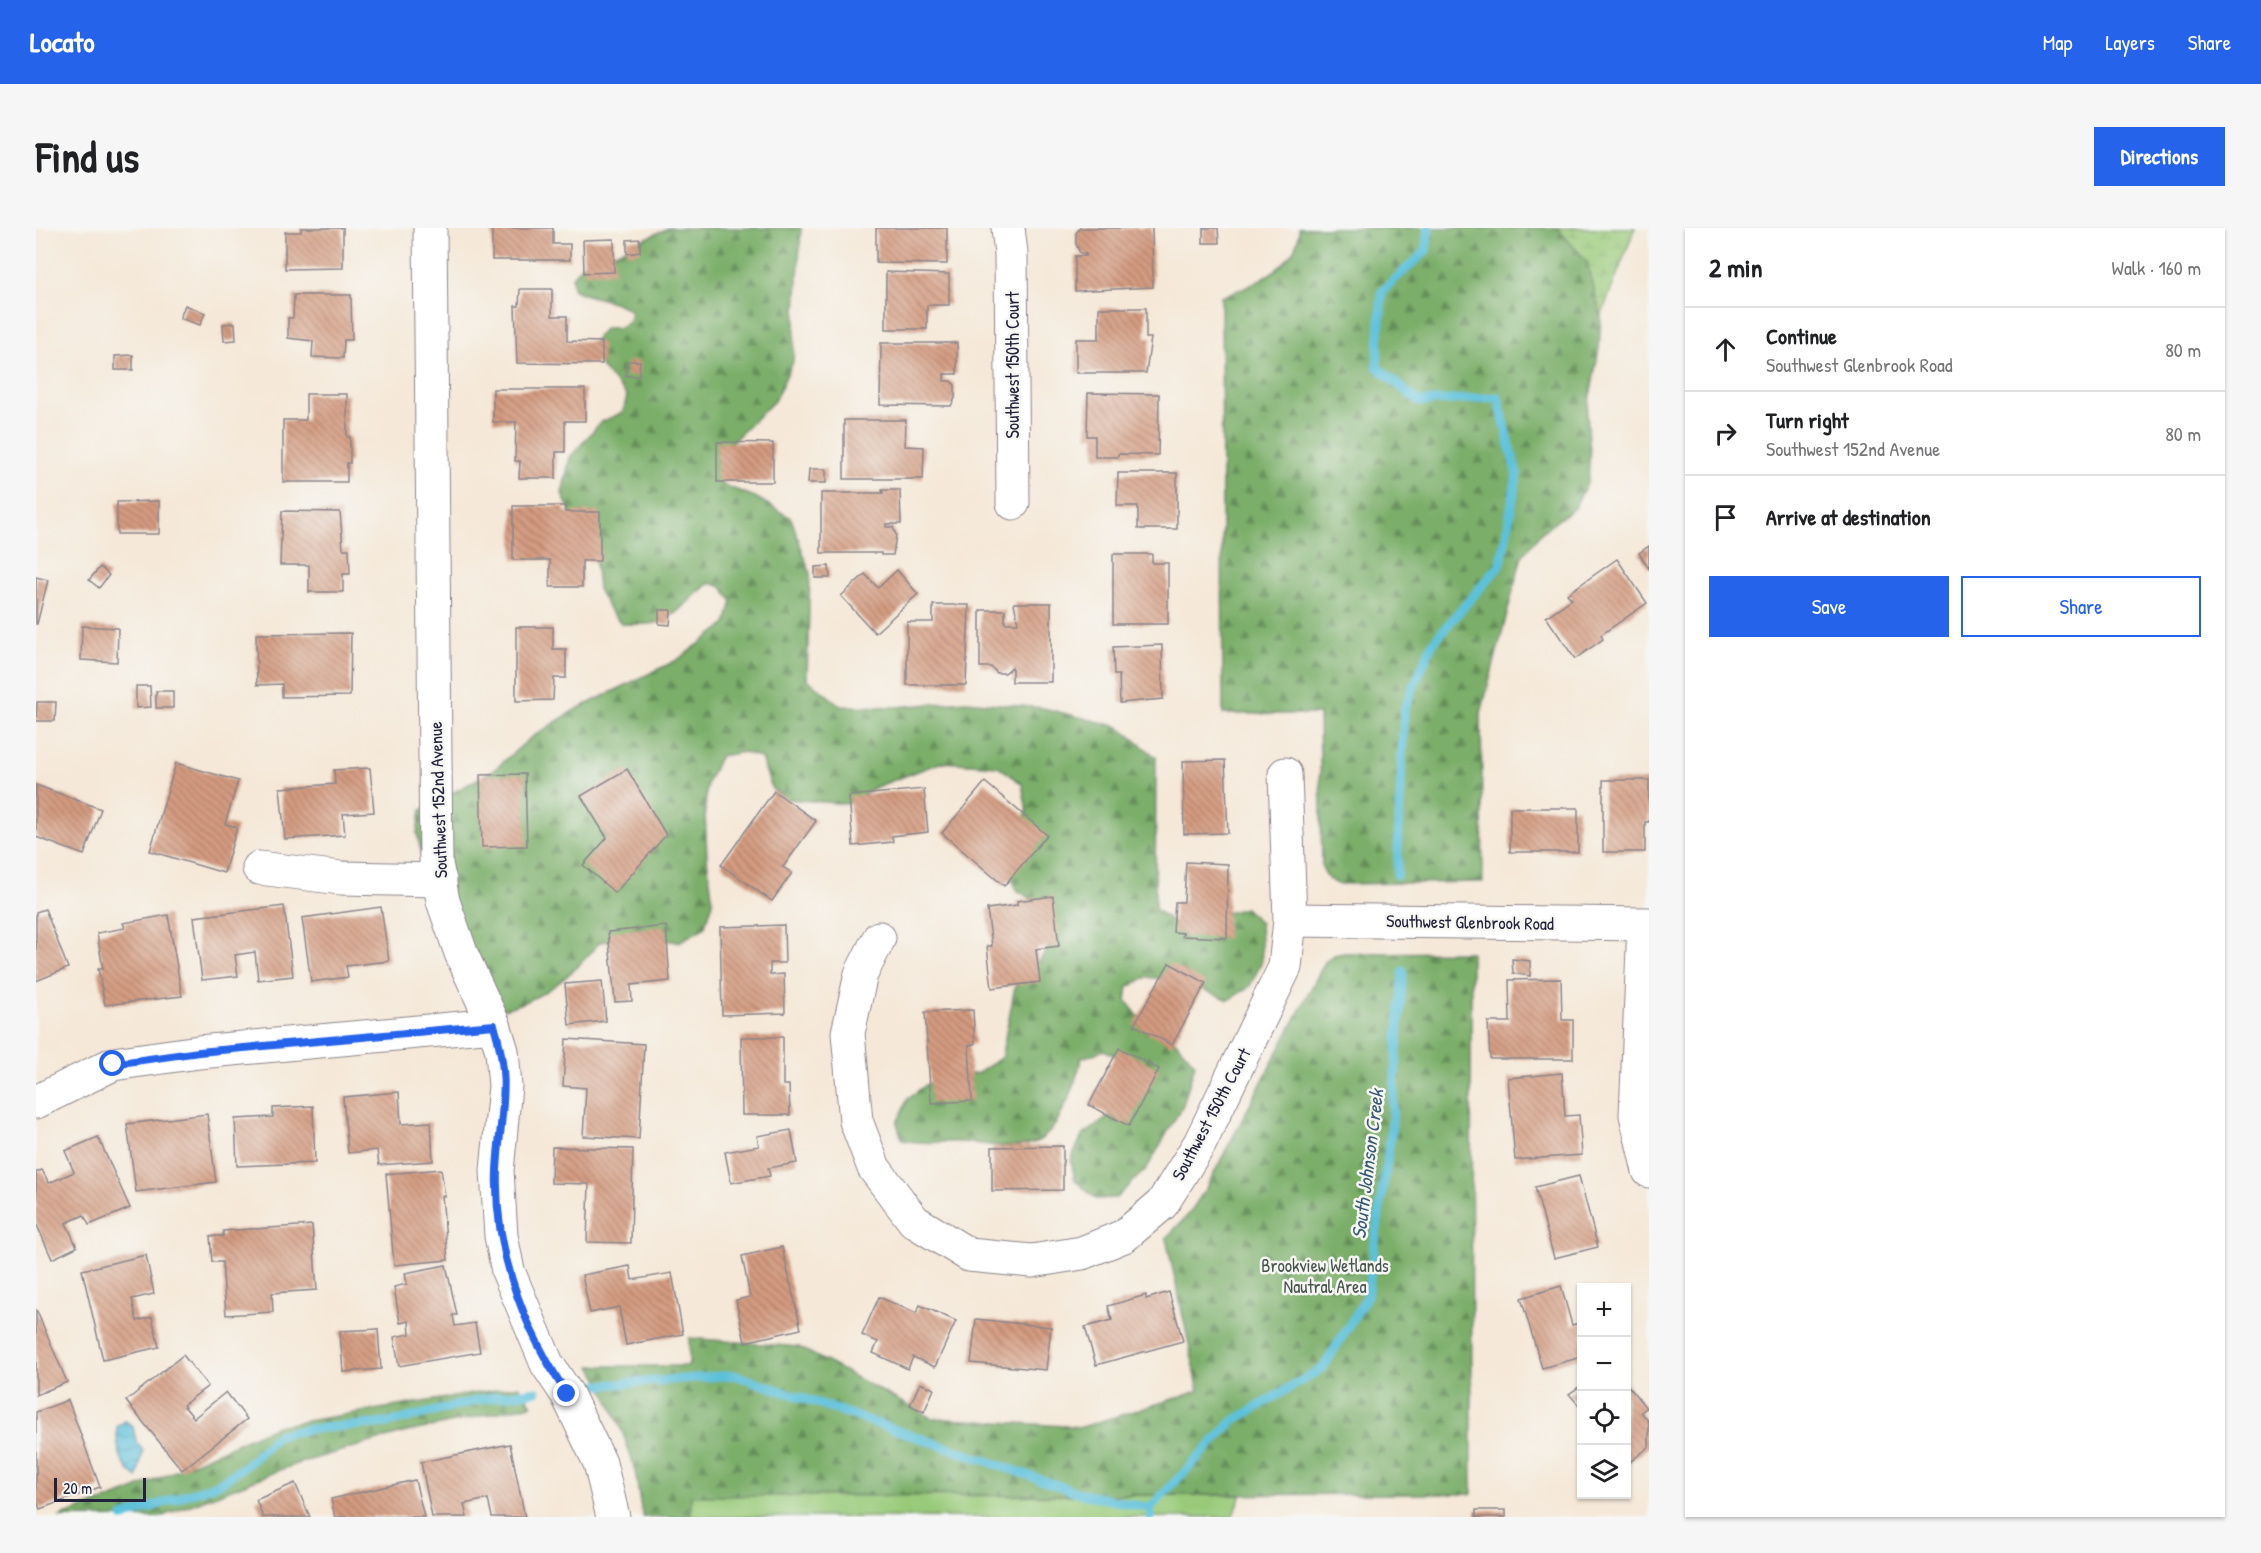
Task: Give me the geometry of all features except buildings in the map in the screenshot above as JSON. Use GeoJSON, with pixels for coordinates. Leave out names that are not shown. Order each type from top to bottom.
{"type":"FeatureCollection","features":[{"type":"Feature","properties":{"kind":"street","name":"Southwest 152nd Avenue"},"geometry":{"type":"LineString","coordinates":[[430,228],[436,863],[443,901],[461,953],[494,1025],[502,1051],[505,1086],[497,1171],[501,1236],[508,1270],[547,1364],[567,1394],[600,1463],[613,1517]]}},
{"type":"Feature","properties":{"kind":"street","name":"Southwest 150th Court"},"geometry":{"type":"LineString","coordinates":[[1008,228],[1011,254],[1014,502]]}},
{"type":"Feature","properties":{"kind":"street","name":"Southwest 150th Court"},"geometry":{"type":"LineString","coordinates":[[879,938],[861,974],[848,1033],[856,1121],[874,1168],[914,1221],[969,1255],[1032,1261],[1082,1253],[1124,1236],[1162,1204],[1200,1143],[1285,967],[1290,920],[1285,774]]}},
{"type":"Feature","properties":{"kind":"street"},"geometry":{"type":"LineString","coordinates":[[259,868],[341,878],[440,880]]}},
{"type":"Feature","properties":{"kind":"street","name":"Southwest Glenbrook Road"},"geometry":{"type":"LineString","coordinates":[[1290,920],[1647,925]]}},
{"type":"Feature","properties":{"kind":"street"},"geometry":{"type":"LineString","coordinates":[[1647,925],[1635,1115],[1649,1171]]}},
{"type":"Feature","properties":{"kind":"street"},"geometry":{"type":"LineString","coordinates":[[36,1102],[113,1064],[199,1052],[494,1025]]}},
{"type":"Feature","properties":{"kind":"green space"},"geometry":{"type":"Polygon","coordinates":[[[668,228],[801,228],[793,362],[774,401],[729,445],[719,469],[723,485],[755,497],[791,518],[810,573],[807,679],[841,706],[896,707],[966,701],[1043,708],[1119,727],[1156,757],[1155,909],[1178,926],[1245,908],[1260,923],[1262,961],[1250,986],[1229,1000],[1184,982],[1147,977],[1128,987],[1126,1000],[1138,1016],[1168,1032],[1195,1064],[1183,1105],[1147,1168],[1116,1198],[1096,1199],[1075,1180],[1071,1160],[1082,1136],[1114,1113],[1131,1063],[1104,1050],[1082,1058],[1060,1116],[1046,1135],[1038,1141],[1020,1146],[961,1142],[924,1143],[902,1140],[897,1123],[908,1098],[933,1080],[978,1073],[1001,1058],[1015,987],[1039,962],[1054,939],[1049,911],[1017,890],[1008,869],[1027,811],[1022,784],[998,766],[942,762],[876,787],[847,804],[788,799],[772,789],[761,758],[744,752],[720,756],[707,784],[705,811],[707,858],[713,903],[704,928],[679,942],[637,937],[600,942],[567,976],[542,994],[529,1001],[498,1010],[428,885],[417,833],[421,810],[494,770],[529,739],[573,711],[677,660],[726,624],[732,601],[722,587],[710,583],[663,621],[648,624],[622,624],[610,611],[598,589],[593,539],[572,515],[562,494],[570,457],[601,422],[623,412],[627,396],[602,367],[591,345],[605,328],[619,328],[629,321],[631,311],[617,303],[588,296],[573,289],[572,277],[581,266],[596,257],[613,254],[668,228]]]}},
{"type":"Feature","properties":{"kind":"green space"},"geometry":{"type":"Polygon","coordinates":[[[1299,228],[1557,228],[1586,260],[1601,316],[1599,349],[1587,413],[1590,452],[1588,481],[1574,508],[1542,532],[1522,556],[1481,713],[1483,882],[1338,884],[1328,879],[1322,867],[1319,714],[1223,714],[1221,297],[1246,287],[1272,273],[1283,264],[1297,242],[1299,228]]]}},
{"type":"Feature","properties":{"kind":"green space"},"geometry":{"type":"Polygon","coordinates":[[[1557,228],[1635,228],[1601,316],[1586,260],[1557,228]]]}},
{"type":"Feature","properties":{"kind":"green space","name":"Brookview Wetlands Nautral Area"},"geometry":{"type":"Polygon","coordinates":[[[1471,952],[1472,1494],[691,1496],[691,1517],[643,1517],[635,1471],[627,1443],[611,1404],[591,1366],[689,1366],[689,1338],[799,1347],[931,1418],[1082,1427],[1199,1391],[1166,1238],[1188,1215],[1205,1190],[1325,962],[1334,955],[1344,953],[1471,952]]]}},
{"type":"Feature","properties":{"kind":"green space"},"geometry":{"type":"Polygon","coordinates":[[[519,1386],[532,1405],[403,1433],[296,1464],[160,1517],[59,1517],[126,1493],[276,1426],[519,1386]]]}},
{"type":"Feature","properties":{"kind":"green space"},"geometry":{"type":"Polygon","coordinates":[[[1242,1495],[1232,1517],[691,1517],[691,1496],[1242,1495]]]}},
{"type":"Feature","properties":{"kind":"water"},"geometry":{"type":"Polygon","coordinates":[[[125,1421],[133,1426],[136,1441],[143,1451],[137,1478],[123,1462],[118,1449],[117,1427],[125,1421]]]}},
{"type":"Feature","properties":{"kind":"waterway","name":"South Johnson Creek"},"geometry":{"type":"LineString","coordinates":[[1397,875],[1404,709],[1433,642],[1501,564],[1517,475],[1498,397],[1419,402],[1377,367],[1382,291],[1426,251],[1429,228]]}},
{"type":"Feature","properties":{"kind":"waterway","name":"South Johnson Creek"},"geometry":{"type":"LineString","coordinates":[[1151,1517],[1150,1508],[1232,1422],[1323,1368],[1367,1296],[1391,1133],[1403,971]]}},
{"type":"Feature","properties":{"kind":"waterway"},"geometry":{"type":"LineString","coordinates":[[591,1386],[735,1375],[1086,1495],[1150,1508]]}},
{"type":"Feature","properties":{"kind":"waterway"},"geometry":{"type":"LineString","coordinates":[[123,1517],[220,1483],[249,1463],[278,1435],[310,1429],[388,1423],[483,1399],[536,1391]]}},
{"type":"Feature","properties":{"kind":"route"},"geometry":{"type":"LineString","coordinates":[[113,1064],[199,1052],[494,1025],[502,1051],[505,1086],[497,1171],[501,1236],[508,1270],[519,1302],[547,1364],[567,1394]]}}]}
